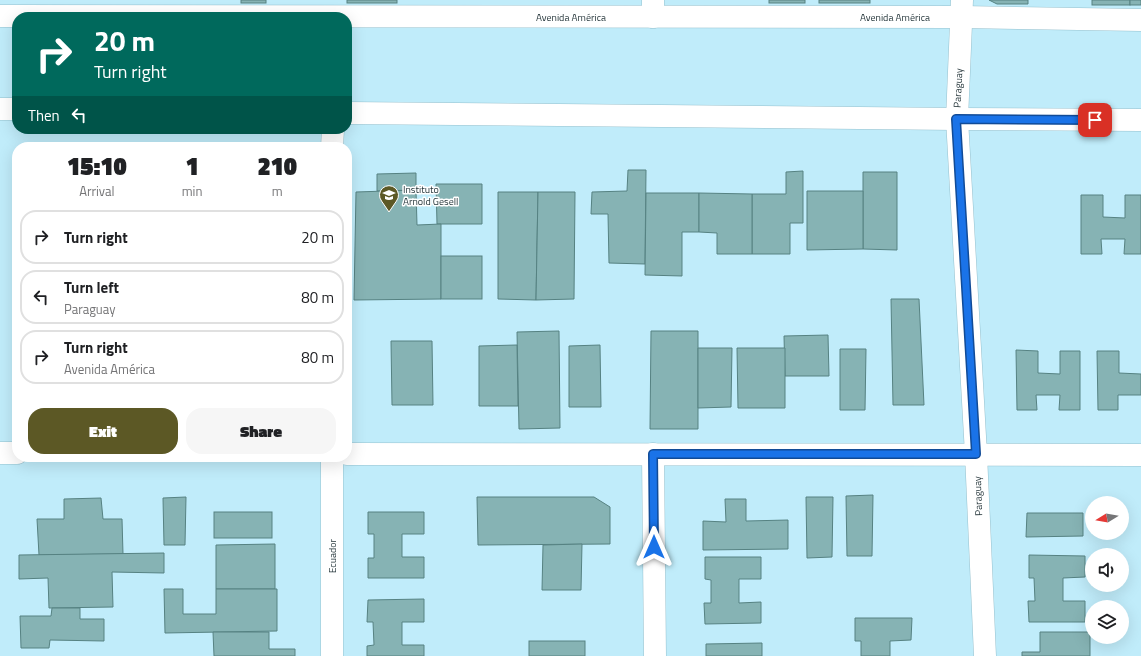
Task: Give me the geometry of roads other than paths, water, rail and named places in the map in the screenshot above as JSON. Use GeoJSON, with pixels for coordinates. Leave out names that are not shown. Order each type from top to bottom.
{"type":"FeatureCollection","features":[{"type":"Feature","properties":{"kind":"main road","name":"Avenida América"},"geometry":{"type":"LineString","coordinates":[[352,16],[653,8],[962,9],[1141,20]]}},
{"type":"Feature","properties":{"kind":"main road","name":"Paraguay"},"geometry":{"type":"LineString","coordinates":[[962,9],[956,119],[976,454],[985,656]]}},
{"type":"Feature","properties":{"kind":"main road","name":"Avenida América"},"geometry":{"type":"LineString","coordinates":[[0,16],[12,16]]}},
{"type":"Feature","properties":{"kind":"main road"},"geometry":{"type":"LineString","coordinates":[[0,109],[12,109]]}},
{"type":"Feature","properties":{"kind":"main road"},"geometry":{"type":"LineString","coordinates":[[352,113],[1141,120]]}},
{"type":"Feature","properties":{"kind":"main road"},"geometry":{"type":"LineString","coordinates":[[0,453],[12,453]]}},
{"type":"Feature","properties":{"kind":"main road"},"geometry":{"type":"LineString","coordinates":[[352,454],[1141,455]]}},
{"type":"Feature","properties":{"kind":"main road"},"geometry":{"type":"LineString","coordinates":[[653,454],[655,656]]}},
{"type":"Feature","properties":{"kind":"main road","name":"Ecuador"},"geometry":{"type":"LineString","coordinates":[[332,462],[332,656]]}},
{"type":"Feature","properties":{"kind":"place","name":"Instituto Arnold Gesell"},"geometry":{"type":"Point","coordinates":[389,212]}}]}
